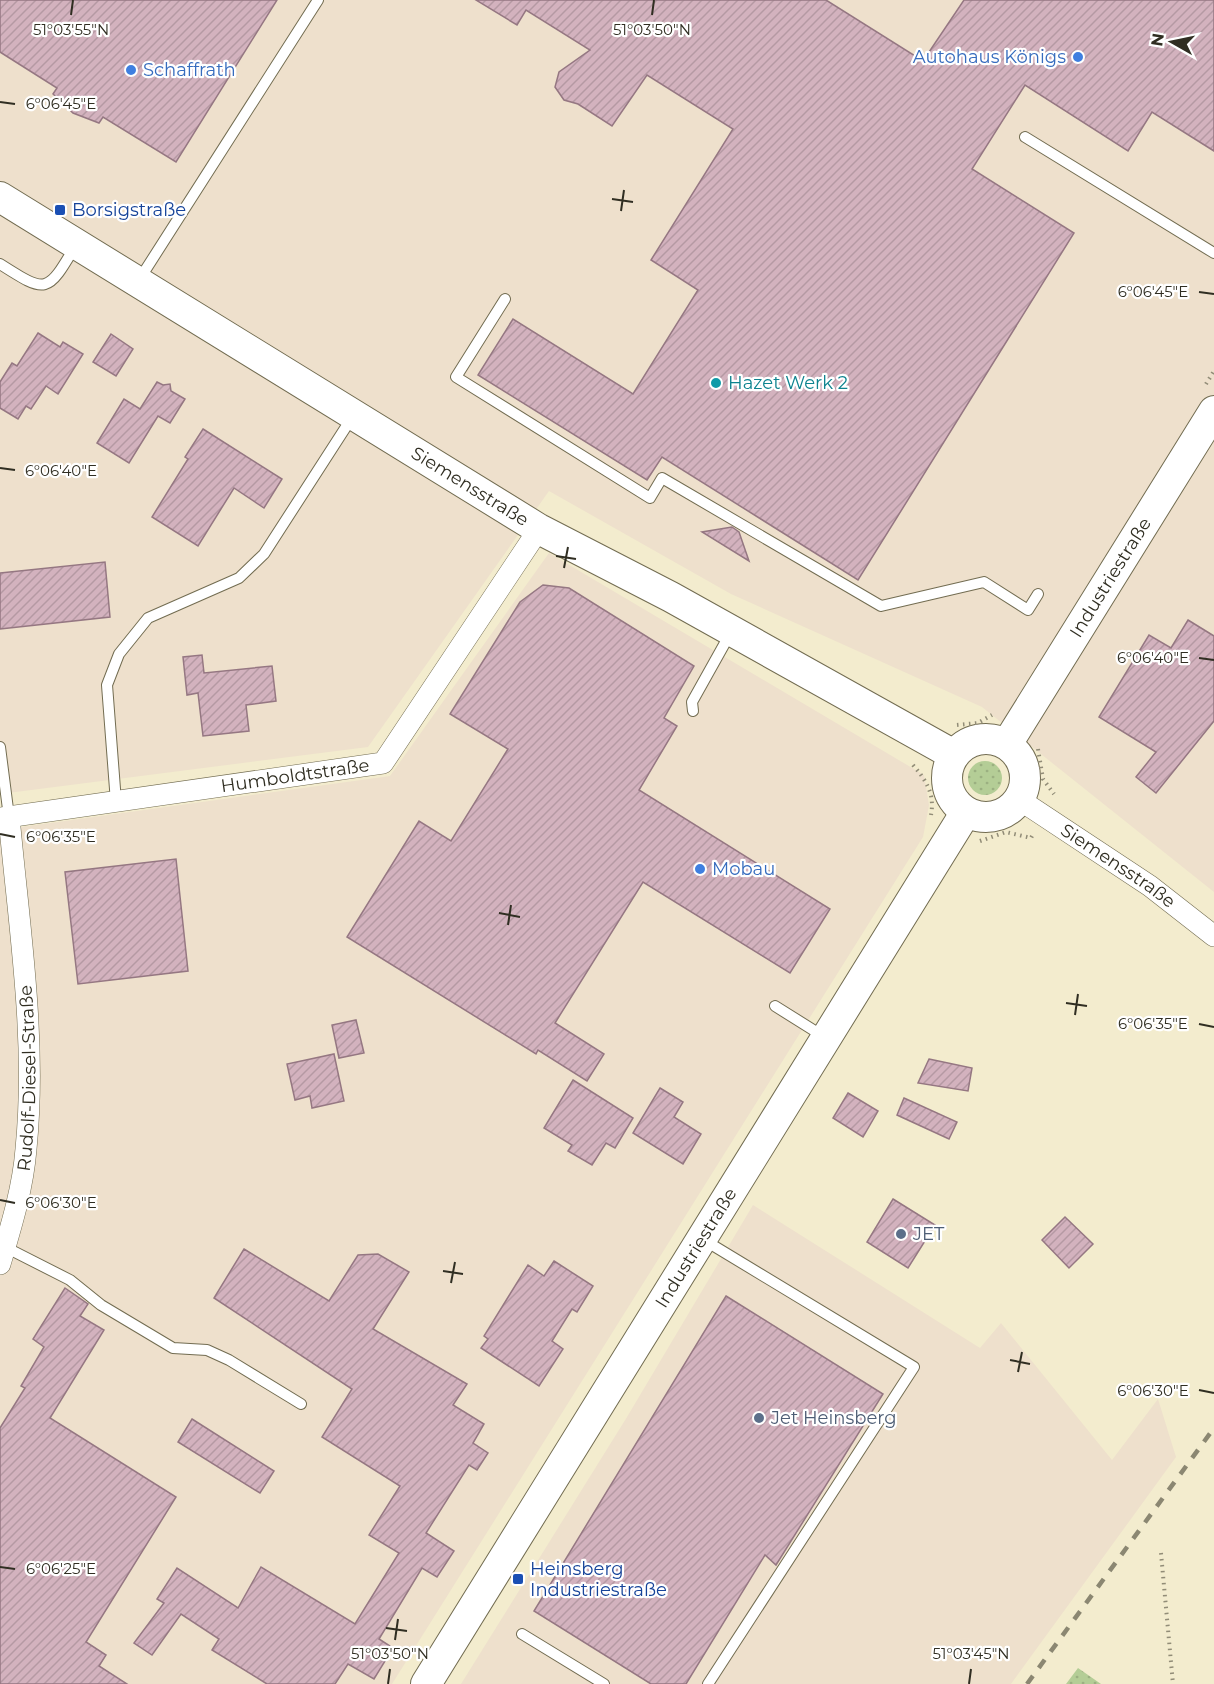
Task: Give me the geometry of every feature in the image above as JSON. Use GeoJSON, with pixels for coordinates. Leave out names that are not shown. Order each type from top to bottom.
{"type":"FeatureCollection","features":[{"type":"Feature","properties":{"kind":"street","name":"Siemensstraße"},"geometry":{"type":"LineString","coordinates":[[0,197],[539,529],[732,631],[954,755]]}},
{"type":"Feature","properties":{"kind":"street","name":"Industriestraße"},"geometry":{"type":"LineString","coordinates":[[1007,744],[1213,415]]}},
{"type":"Feature","properties":{"kind":"street","name":"Humboldtstraße"},"geometry":{"type":"LineString","coordinates":[[4,818],[383,764],[539,529]]}},
{"type":"Feature","properties":{"kind":"street"},"geometry":{"type":"LineString","coordinates":[[989,738],[1007,744],[1022,759],[1026,780],[1020,800],[1005,813],[986,818],[966,812],[951,797],[946,776],[954,755],[969,742],[989,738]]}},
{"type":"Feature","properties":{"kind":"street","name":"Siemensstraße"},"geometry":{"type":"LineString","coordinates":[[1020,800],[1150,886],[1214,936]]}},
{"type":"Feature","properties":{"kind":"street","name":"Industriestraße"},"geometry":{"type":"LineString","coordinates":[[426,1684],[966,812]]}},
{"type":"Feature","properties":{"kind":"street","name":"Rudolf-Diesel-Straße"},"geometry":{"type":"LineString","coordinates":[[2,1256],[26,1150],[30,1054],[4,818]]}},
{"type":"Feature","properties":{"kind":"lane"},"geometry":{"type":"LineString","coordinates":[[138,283],[318,0]]}},
{"type":"Feature","properties":{"kind":"lane"},"geometry":{"type":"LineString","coordinates":[[1025,137],[1214,253]]}},
{"type":"Feature","properties":{"kind":"lane"},"geometry":{"type":"LineString","coordinates":[[0,264],[33,285],[45,285],[57,276],[76,245]]}},
{"type":"Feature","properties":{"kind":"lane"},"geometry":{"type":"LineString","coordinates":[[505,299],[456,377],[650,498],[662,478],[881,606],[984,582],[1028,610],[1038,594]]}},
{"type":"Feature","properties":{"kind":"lane"},"geometry":{"type":"LineString","coordinates":[[116,802],[107,685],[119,654],[148,618],[239,578],[264,554],[354,416]]}},
{"type":"Feature","properties":{"kind":"lane"},"geometry":{"type":"LineString","coordinates":[[693,711],[692,702],[732,631]]}},
{"type":"Feature","properties":{"kind":"lane"},"geometry":{"type":"LineString","coordinates":[[0,747],[4,818]]}},
{"type":"Feature","properties":{"kind":"lane"},"geometry":{"type":"LineString","coordinates":[[775,1006],[826,1038]]}},
{"type":"Feature","properties":{"kind":"lane"},"geometry":{"type":"LineString","coordinates":[[701,1238],[914,1367],[708,1684]]}},
{"type":"Feature","properties":{"kind":"lane"},"geometry":{"type":"LineString","coordinates":[[2,1256],[70,1280],[101,1305],[173,1348],[207,1350],[229,1360],[301,1404]]}},
{"type":"Feature","properties":{"kind":"lane"},"geometry":{"type":"LineString","coordinates":[[522,1634],[604,1684]]}},
{"type":"Feature","properties":{"kind":"path"},"geometry":{"type":"LineString","coordinates":[[1161,1553],[1173,1684]]}},
{"type":"Feature","properties":{"kind":"shaded area"},"geometry":{"type":"Polygon","coordinates":[[[0,0],[1214,0],[1214,892],[982,707],[731,594],[549,491],[368,747],[0,794],[0,0]]]}},
{"type":"Feature","properties":{"kind":"shaded area"},"geometry":{"type":"Polygon","coordinates":[[[549,553],[924,775],[929,805],[923,837],[392,1684],[0,1684],[0,830],[390,776],[549,553]]]}},
{"type":"Feature","properties":{"kind":"shaded area"},"geometry":{"type":"Polygon","coordinates":[[[753,1205],[980,1348],[1001,1323],[1112,1460],[1158,1399],[1176,1457],[1011,1684],[461,1684],[627,1417],[753,1205]]]}},
{"type":"Feature","properties":{"kind":"green space"},"geometry":{"type":"Polygon","coordinates":[[[985,761],[997,766],[1002,778],[997,790],[985,795],[973,790],[968,778],[973,766],[985,761]]]}},
{"type":"Feature","properties":{"kind":"green space"},"geometry":{"type":"Polygon","coordinates":[[[1078,1668],[1101,1684],[1066,1684],[1078,1668]]]}},
{"type":"Feature","properties":{"kind":"building","name":"Schaffrath"},"geometry":{"type":"Polygon","coordinates":[[[0,0],[277,0],[176,162],[103,117],[99,123],[73,113],[53,94],[57,88],[0,52],[0,0]]]}},
{"type":"Feature","properties":{"kind":"building"},"geometry":{"type":"Polygon","coordinates":[[[476,0],[826,0],[923,61],[964,0],[1214,0],[1214,151],[1152,112],[1128,151],[1025,85],[972,169],[1074,233],[858,580],[662,457],[647,480],[478,375],[513,319],[633,394],[698,290],[651,260],[733,129],[647,75],[612,126],[578,104],[564,100],[555,87],[559,72],[590,50],[526,10],[517,25],[476,0]]]}},
{"type":"Feature","properties":{"kind":"building"},"geometry":{"type":"Polygon","coordinates":[[[38,333],[60,347],[63,342],[83,354],[58,394],[46,386],[31,409],[26,406],[18,419],[0,408],[0,382],[12,363],[17,366],[38,333]]]}},
{"type":"Feature","properties":{"kind":"building"},"geometry":{"type":"Polygon","coordinates":[[[111,334],[133,349],[116,376],[93,362],[111,334]]]}},
{"type":"Feature","properties":{"kind":"building"},"geometry":{"type":"Polygon","coordinates":[[[157,382],[163,385],[170,384],[171,391],[185,399],[170,423],[158,416],[129,463],[97,443],[124,399],[140,409],[157,382]]]}},
{"type":"Feature","properties":{"kind":"building"},"geometry":{"type":"Polygon","coordinates":[[[203,429],[282,479],[264,508],[234,488],[198,546],[152,517],[188,459],[185,457],[203,429]]]}},
{"type":"Feature","properties":{"kind":"building"},"geometry":{"type":"Polygon","coordinates":[[[732,527],[739,532],[749,561],[702,532],[732,527]]]}},
{"type":"Feature","properties":{"kind":"building"},"geometry":{"type":"Polygon","coordinates":[[[105,562],[110,617],[0,629],[0,573],[105,562]]]}},
{"type":"Feature","properties":{"kind":"building"},"geometry":{"type":"Polygon","coordinates":[[[543,585],[569,588],[694,666],[664,718],[677,726],[639,790],[830,909],[790,973],[643,882],[555,1023],[604,1054],[587,1081],[538,1050],[536,1054],[347,937],[419,821],[451,841],[508,749],[450,714],[520,602],[543,585]]]}},
{"type":"Feature","properties":{"kind":"building"},"geometry":{"type":"Polygon","coordinates":[[[1188,620],[1214,636],[1214,721],[1156,793],[1136,777],[1156,752],[1099,717],[1149,635],[1171,648],[1188,620]]]}},
{"type":"Feature","properties":{"kind":"building"},"geometry":{"type":"Polygon","coordinates":[[[202,655],[204,673],[272,666],[276,701],[246,705],[249,731],[203,736],[198,693],[187,695],[183,657],[202,655]]]}},
{"type":"Feature","properties":{"kind":"building"},"geometry":{"type":"Polygon","coordinates":[[[176,859],[188,971],[78,984],[65,872],[176,859]]]}},
{"type":"Feature","properties":{"kind":"building"},"geometry":{"type":"Polygon","coordinates":[[[356,1020],[364,1053],[339,1058],[332,1025],[356,1020]]]}},
{"type":"Feature","properties":{"kind":"building"},"geometry":{"type":"Polygon","coordinates":[[[334,1054],[344,1101],[312,1108],[310,1096],[295,1100],[287,1064],[334,1054]]]}},
{"type":"Feature","properties":{"kind":"building"},"geometry":{"type":"Polygon","coordinates":[[[929,1059],[972,1068],[968,1091],[918,1083],[929,1059]]]}},
{"type":"Feature","properties":{"kind":"building"},"geometry":{"type":"Polygon","coordinates":[[[573,1080],[633,1118],[615,1148],[606,1143],[592,1165],[568,1151],[572,1145],[544,1128],[573,1080]]]}},
{"type":"Feature","properties":{"kind":"building"},"geometry":{"type":"Polygon","coordinates":[[[660,1088],[683,1102],[674,1117],[701,1134],[683,1164],[633,1133],[660,1088]]]}},
{"type":"Feature","properties":{"kind":"building"},"geometry":{"type":"Polygon","coordinates":[[[848,1093],[878,1111],[863,1137],[833,1118],[848,1093]]]}},
{"type":"Feature","properties":{"kind":"building"},"geometry":{"type":"Polygon","coordinates":[[[904,1098],[957,1122],[949,1139],[897,1115],[904,1098]]]}},
{"type":"Feature","properties":{"kind":"building","name":"JET"},"geometry":{"type":"Polygon","coordinates":[[[893,1199],[935,1225],[908,1268],[867,1242],[893,1199]]]}},
{"type":"Feature","properties":{"kind":"building"},"geometry":{"type":"Polygon","coordinates":[[[1065,1217],[1093,1244],[1069,1268],[1042,1240],[1065,1217]]]}},
{"type":"Feature","properties":{"kind":"building"},"geometry":{"type":"Polygon","coordinates":[[[244,1249],[329,1301],[358,1255],[378,1254],[409,1272],[373,1329],[467,1384],[453,1405],[484,1424],[473,1443],[488,1453],[477,1470],[469,1465],[426,1533],[454,1551],[437,1577],[422,1568],[379,1639],[393,1648],[374,1679],[348,1664],[335,1684],[267,1684],[212,1650],[219,1639],[181,1614],[152,1655],[134,1643],[164,1603],[157,1599],[177,1568],[238,1608],[261,1567],[355,1624],[399,1553],[369,1535],[400,1486],[322,1437],[352,1389],[214,1298],[244,1249]]]}},
{"type":"Feature","properties":{"kind":"building"},"geometry":{"type":"Polygon","coordinates":[[[554,1261],[593,1286],[577,1312],[572,1309],[552,1341],[563,1349],[539,1386],[481,1348],[488,1339],[484,1336],[528,1265],[544,1276],[554,1261]]]}},
{"type":"Feature","properties":{"kind":"building"},"geometry":{"type":"Polygon","coordinates":[[[65,1288],[88,1304],[80,1316],[104,1330],[50,1418],[176,1497],[86,1642],[106,1655],[99,1666],[127,1684],[0,1684],[0,1428],[25,1388],[21,1386],[44,1347],[33,1339],[65,1288]]]}},
{"type":"Feature","properties":{"kind":"building"},"geometry":{"type":"Polygon","coordinates":[[[726,1296],[883,1394],[776,1565],[765,1555],[686,1684],[651,1684],[534,1611],[726,1296]]]}},
{"type":"Feature","properties":{"kind":"building"},"geometry":{"type":"Polygon","coordinates":[[[192,1419],[274,1471],[260,1493],[178,1442],[192,1419]]]}},
{"type":"Feature","properties":{"kind":"railway"},"geometry":{"type":"LineString","coordinates":[[1027,1684],[1214,1428]]}},
{"type":"Feature","properties":{"kind":"place","name":"Autohaus Königs"},"geometry":{"type":"Point","coordinates":[1078,57]}},
{"type":"Feature","properties":{"kind":"place","name":"Schaffrath"},"geometry":{"type":"Point","coordinates":[131,70]}},
{"type":"Feature","properties":{"kind":"place","name":"Borsigstraße"},"geometry":{"type":"Point","coordinates":[60,210]}},
{"type":"Feature","properties":{"kind":"place","name":"Hazet Werk 2"},"geometry":{"type":"Point","coordinates":[716,383]}},
{"type":"Feature","properties":{"kind":"place","name":"Mobau"},"geometry":{"type":"Point","coordinates":[700,869]}},
{"type":"Feature","properties":{"kind":"place","name":"JET"},"geometry":{"type":"Point","coordinates":[901,1234]}},
{"type":"Feature","properties":{"kind":"place","name":"Jet Heinsberg"},"geometry":{"type":"Point","coordinates":[759,1418]}},
{"type":"Feature","properties":{"kind":"place","name":"Heinsberg Industriestraße"},"geometry":{"type":"Point","coordinates":[518,1579]}}]}
